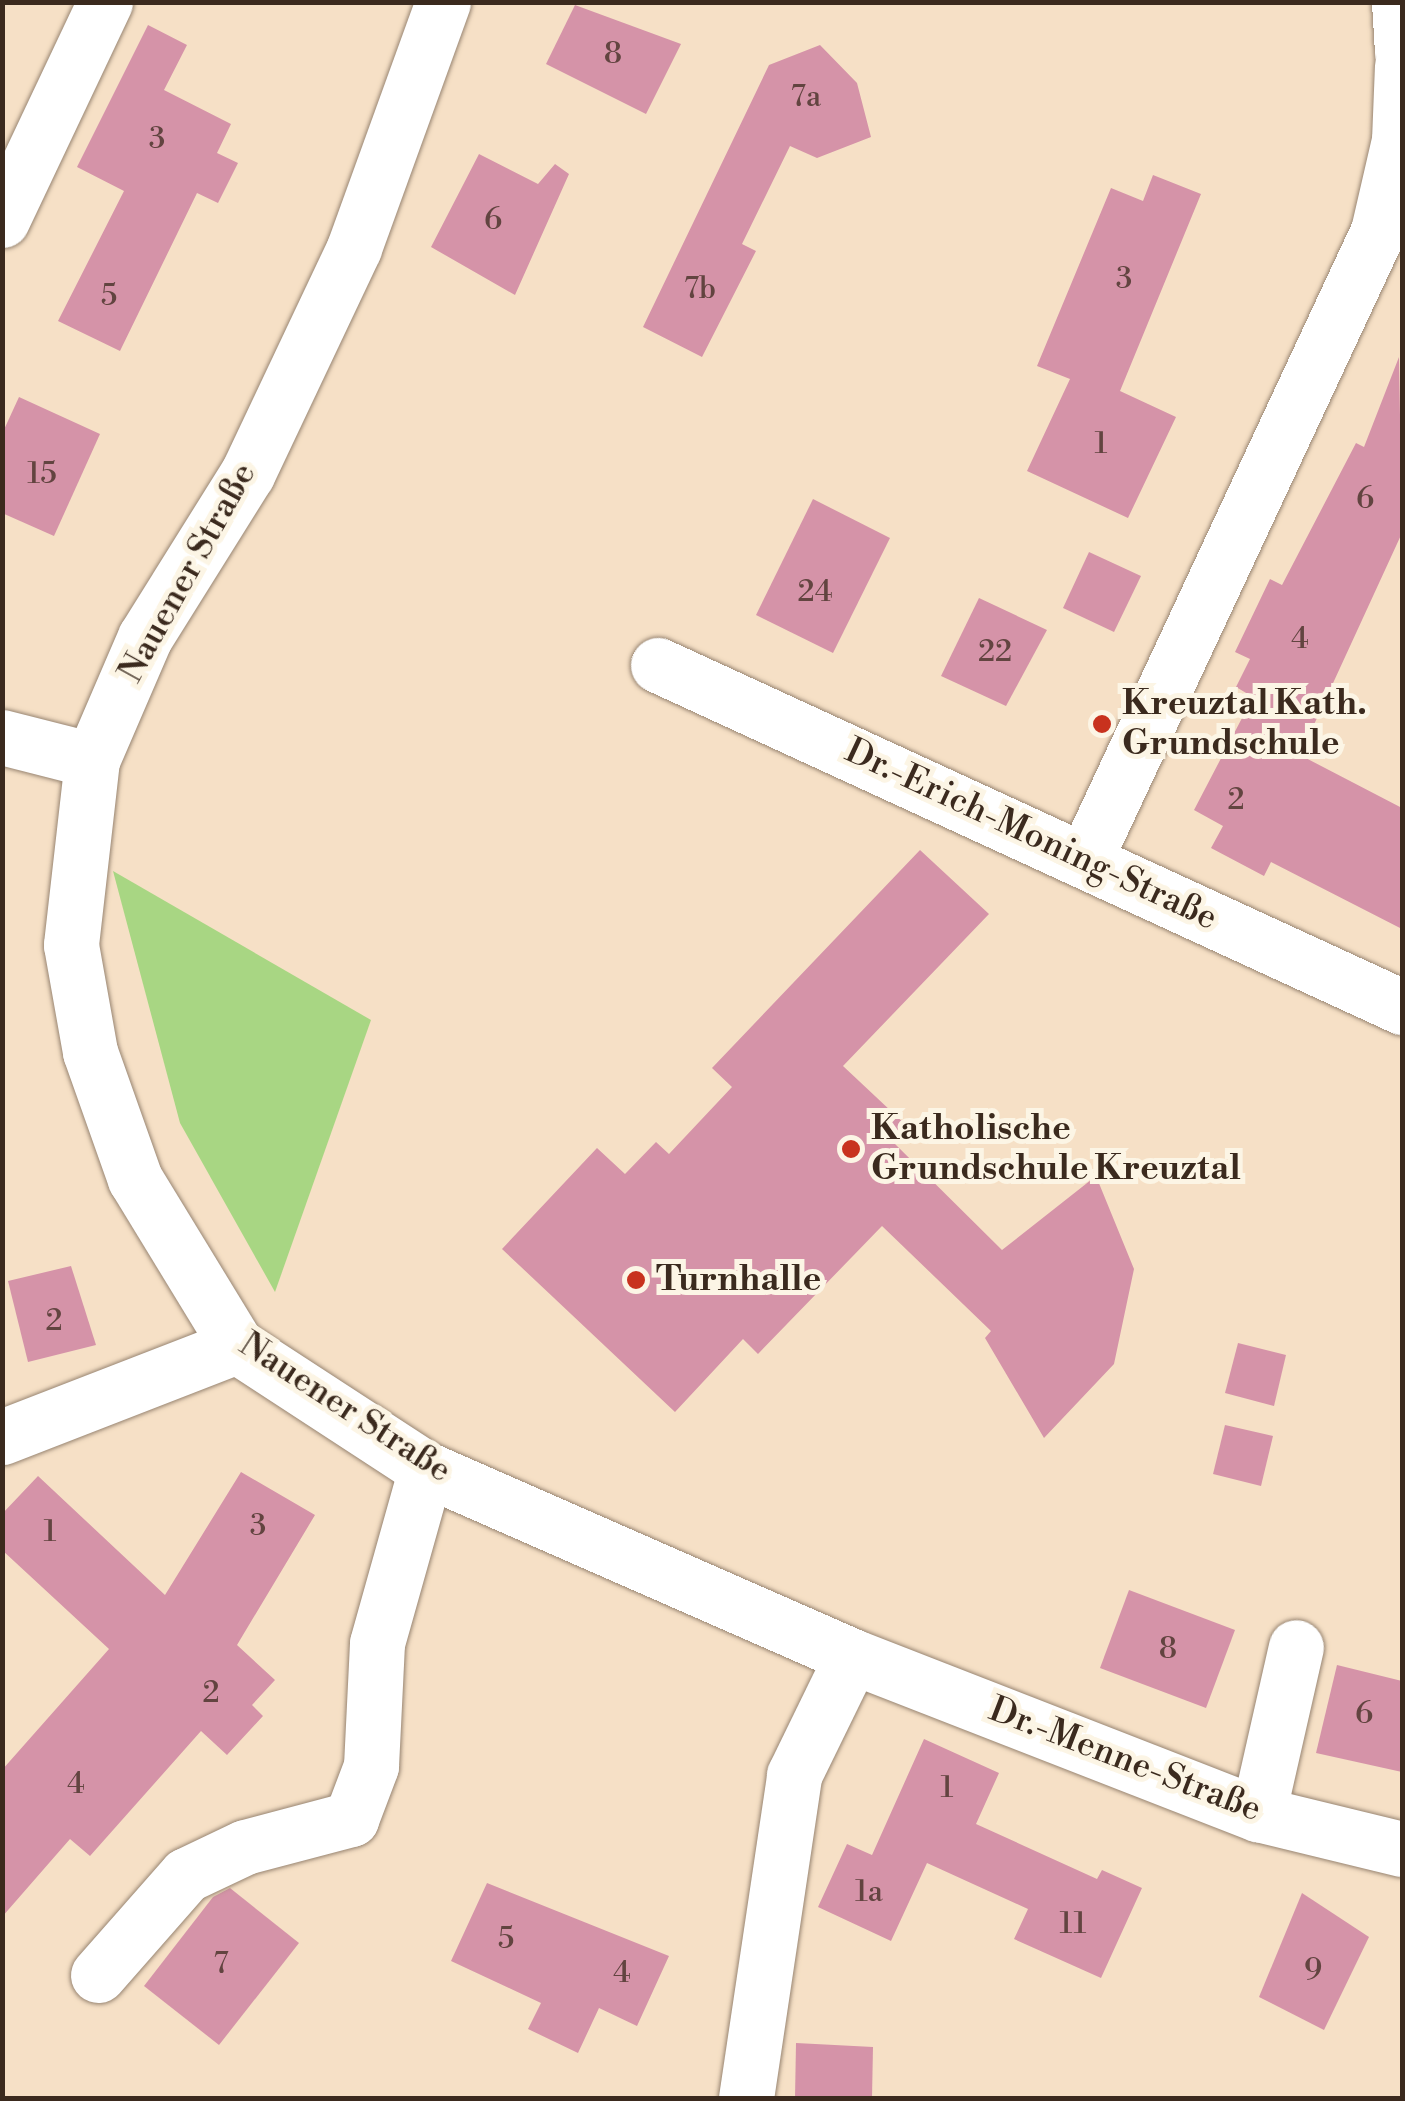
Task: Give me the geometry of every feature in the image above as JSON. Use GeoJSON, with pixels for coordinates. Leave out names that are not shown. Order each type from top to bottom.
{"type":"FeatureCollection","features":[{"type":"Feature","properties":{"kind":"street"},"geometry":{"type":"LineString","coordinates":[[2,220],[106,2]]}},
{"type":"Feature","properties":{"kind":"street","name":"Nauener Straße"},"geometry":{"type":"LineString","coordinates":[[443,2],[354,248],[247,474],[145,637],[92,760],[70,945],[90,1052],[135,1178],[236,1346],[426,1469],[852,1656]]}},
{"type":"Feature","properties":{"kind":"street"},"geometry":{"type":"LineString","coordinates":[[1398,2],[1402,51]]}},
{"type":"Feature","properties":{"kind":"street"},"geometry":{"type":"LineString","coordinates":[[1086,857],[1378,231],[1399,140],[1402,66]]}},
{"type":"Feature","properties":{"kind":"street","name":"Dr.-Erich-Moning-Straße"},"geometry":{"type":"LineString","coordinates":[[658,665],[1086,857],[1402,1007]]}},
{"type":"Feature","properties":{"kind":"street"},"geometry":{"type":"LineString","coordinates":[[2,737],[92,760]]}},
{"type":"Feature","properties":{"kind":"street"},"geometry":{"type":"LineString","coordinates":[[2,1438],[236,1346]]}},
{"type":"Feature","properties":{"kind":"street"},"geometry":{"type":"LineString","coordinates":[[98,1975],[186,1874],[245,1846],[351,1819],[371,1766],[377,1642],[426,1469]]}},
{"type":"Feature","properties":{"kind":"street"},"geometry":{"type":"LineString","coordinates":[[1258,1814],[1296,1646]]}},
{"type":"Feature","properties":{"kind":"street"},"geometry":{"type":"LineString","coordinates":[[746,2098],[794,1776],[852,1656]]}},
{"type":"Feature","properties":{"kind":"street","name":"Dr.-Menne-Straße"},"geometry":{"type":"LineString","coordinates":[[852,1656],[1258,1814],[1402,1849]]}},
{"type":"Feature","properties":{"kind":"green space"},"geometry":{"type":"Polygon","coordinates":[[[113,871],[371,1020],[275,1292],[180,1123],[113,871]]]}},
{"type":"Feature","properties":{"kind":"building"},"geometry":{"type":"Polygon","coordinates":[[[575,5],[681,44],[646,114],[546,64],[575,5]]]}},
{"type":"Feature","properties":{"kind":"building"},"geometry":{"type":"Polygon","coordinates":[[[148,25],[187,45],[164,90],[231,124],[217,153],[238,163],[218,203],[197,193],[120,351],[58,321],[124,191],[77,167],[148,25]]]}},
{"type":"Feature","properties":{"kind":"building"},"geometry":{"type":"Polygon","coordinates":[[[820,45],[857,83],[871,137],[817,158],[790,146],[742,244],[756,251],[702,357],[643,327],[769,65],[820,45]]]}},
{"type":"Feature","properties":{"kind":"building"},"geometry":{"type":"Polygon","coordinates":[[[479,154],[538,184],[555,164],[569,174],[515,295],[431,247],[479,154]]]}},
{"type":"Feature","properties":{"kind":"building"},"geometry":{"type":"Polygon","coordinates":[[[1153,175],[1201,194],[1120,391],[1176,417],[1128,518],[1027,471],[1070,379],[1037,366],[1111,188],[1143,201],[1153,175]]]}},
{"type":"Feature","properties":{"kind":"building"},"geometry":{"type":"Polygon","coordinates":[[[1399,357],[1402,533],[1300,755],[1402,808],[1402,929],[1271,862],[1264,876],[1211,848],[1223,826],[1194,810],[1253,697],[1236,687],[1250,659],[1235,652],[1270,579],[1282,585],[1356,443],[1364,447],[1399,357]]]}},
{"type":"Feature","properties":{"kind":"building"},"geometry":{"type":"Polygon","coordinates":[[[19,397],[100,434],[54,536],[2,513],[2,434],[19,397]]]}},
{"type":"Feature","properties":{"kind":"building"},"geometry":{"type":"Polygon","coordinates":[[[813,499],[890,538],[833,653],[756,615],[813,499]]]}},
{"type":"Feature","properties":{"kind":"building"},"geometry":{"type":"Polygon","coordinates":[[[1089,552],[1141,576],[1114,632],[1063,608],[1089,552]]]}},
{"type":"Feature","properties":{"kind":"building"},"geometry":{"type":"Polygon","coordinates":[[[979,598],[1047,630],[1006,706],[941,676],[979,598]]]}},
{"type":"Feature","properties":{"kind":"building"},"geometry":{"type":"Polygon","coordinates":[[[920,850],[989,914],[843,1066],[908,1127],[894,1143],[1002,1250],[1096,1176],[1134,1269],[1114,1364],[1044,1438],[985,1338],[991,1331],[882,1226],[758,1354],[743,1339],[675,1412],[502,1249],[597,1148],[625,1174],[656,1142],[669,1154],[732,1087],[712,1068],[920,850]]]}},
{"type":"Feature","properties":{"kind":"building"},"geometry":{"type":"Polygon","coordinates":[[[71,1266],[96,1345],[28,1362],[8,1281],[71,1266]]]}},
{"type":"Feature","properties":{"kind":"building"},"geometry":{"type":"Polygon","coordinates":[[[1238,1343],[1286,1355],[1274,1406],[1225,1393],[1238,1343]]]}},
{"type":"Feature","properties":{"kind":"building"},"geometry":{"type":"Polygon","coordinates":[[[1225,1425],[1273,1436],[1261,1486],[1213,1474],[1225,1425]]]}},
{"type":"Feature","properties":{"kind":"building"},"geometry":{"type":"Polygon","coordinates":[[[241,1472],[315,1515],[237,1645],[275,1680],[252,1705],[263,1716],[227,1755],[201,1731],[90,1856],[70,1839],[2,1917],[2,1770],[109,1649],[2,1550],[2,1514],[38,1476],[165,1595],[241,1472]]]}},
{"type":"Feature","properties":{"kind":"building"},"geometry":{"type":"Polygon","coordinates":[[[1129,1590],[1235,1630],[1206,1708],[1100,1668],[1129,1590]]]}},
{"type":"Feature","properties":{"kind":"building"},"geometry":{"type":"Polygon","coordinates":[[[1337,1665],[1402,1681],[1402,1772],[1316,1753],[1337,1665]]]}},
{"type":"Feature","properties":{"kind":"building"},"geometry":{"type":"Polygon","coordinates":[[[924,1739],[999,1773],[976,1824],[1097,1879],[1102,1870],[1142,1888],[1101,1978],[1014,1939],[1028,1909],[927,1863],[891,1941],[818,1907],[847,1844],[872,1855],[924,1739]]]}},
{"type":"Feature","properties":{"kind":"building"},"geometry":{"type":"Polygon","coordinates":[[[487,1883],[669,1956],[637,2026],[599,2008],[578,2053],[528,2029],[541,2003],[451,1961],[487,1883]]]}},
{"type":"Feature","properties":{"kind":"building"},"geometry":{"type":"Polygon","coordinates":[[[230,1888],[299,1943],[219,2045],[144,1986],[213,1897],[230,1888]]]}},
{"type":"Feature","properties":{"kind":"building"},"geometry":{"type":"Polygon","coordinates":[[[1302,1893],[1369,1937],[1324,2030],[1259,1997],[1302,1893]]]}},
{"type":"Feature","properties":{"kind":"building"},"geometry":{"type":"Polygon","coordinates":[[[796,2043],[873,2047],[872,2098],[795,2098],[796,2043]]]}},
{"type":"Feature","properties":{"kind":"place","name":"Kreuztal Kath. Grundschule"},"geometry":{"type":"Point","coordinates":[1102,724]}},
{"type":"Feature","properties":{"kind":"place","name":"Katholische Grundschule Kreuztal"},"geometry":{"type":"Point","coordinates":[851,1149]}},
{"type":"Feature","properties":{"kind":"place","name":"Turnhalle"},"geometry":{"type":"Point","coordinates":[636,1280]}}]}
